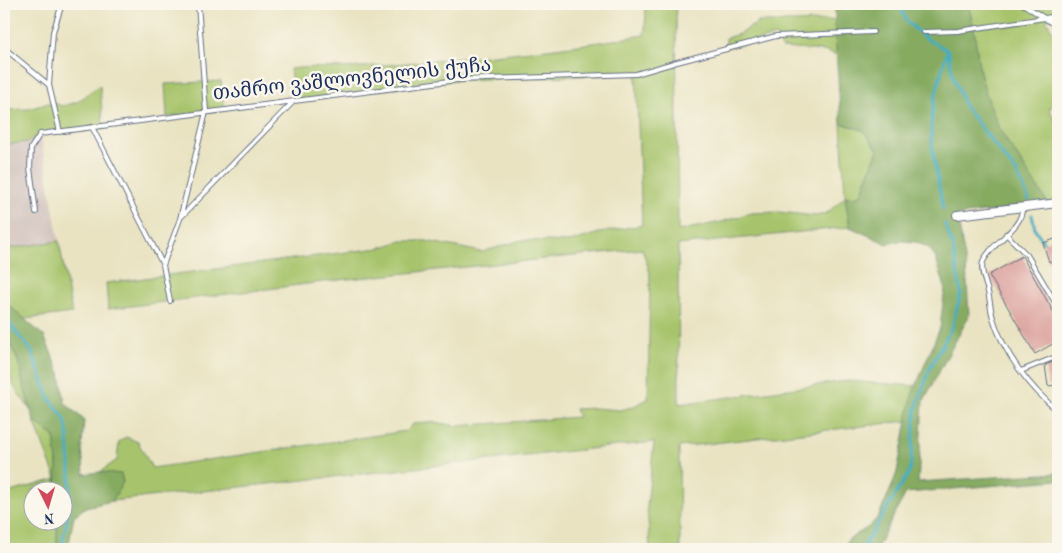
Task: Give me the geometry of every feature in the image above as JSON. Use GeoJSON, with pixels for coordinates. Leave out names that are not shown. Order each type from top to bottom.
{"type":"FeatureCollection","features":[{"type":"Feature","properties":{"kind":"street"},"geometry":{"type":"LineString","coordinates":[[957,215],[1058,203]]}},
{"type":"Feature","properties":{"kind":"lane"},"geometry":{"type":"LineString","coordinates":[[60,132],[49,85],[53,32],[62,4]]}},
{"type":"Feature","properties":{"kind":"lane"},"geometry":{"type":"LineString","coordinates":[[163,265],[180,219],[206,112],[198,4]]}},
{"type":"Feature","properties":{"kind":"lane"},"geometry":{"type":"LineString","coordinates":[[1023,4],[1058,27]]}},
{"type":"Feature","properties":{"kind":"lane"},"geometry":{"type":"LineString","coordinates":[[924,32],[958,31],[1058,16]]}},
{"type":"Feature","properties":{"kind":"lane","name":"თამრო ვაშლოვნელის ქუჩა"},"geometry":{"type":"LineString","coordinates":[[36,212],[30,168],[31,148],[40,134],[457,80],[636,74],[776,36],[873,32]]}},
{"type":"Feature","properties":{"kind":"lane"},"geometry":{"type":"LineString","coordinates":[[4,48],[49,85]]}},
{"type":"Feature","properties":{"kind":"lane"},"geometry":{"type":"LineString","coordinates":[[180,219],[294,101]]}},
{"type":"Feature","properties":{"kind":"lane"},"geometry":{"type":"LineString","coordinates":[[92,127],[163,265],[170,301]]}},
{"type":"Feature","properties":{"kind":"lane"},"geometry":{"type":"LineString","coordinates":[[1022,208],[1022,215],[1018,222],[991,250],[982,263],[984,277],[994,320],[1009,354],[1040,396],[1058,412]]}},
{"type":"Feature","properties":{"kind":"lane"},"geometry":{"type":"LineString","coordinates":[[1006,234],[1027,255],[1058,307]]}},
{"type":"Feature","properties":{"kind":"lane"},"geometry":{"type":"LineString","coordinates":[[1021,372],[1058,356]]}},
{"type":"Feature","properties":{"kind":"shaded area"},"geometry":{"type":"Polygon","coordinates":[[[40,134],[59,241],[4,249],[4,145],[28,142],[40,134]]]}},
{"type":"Feature","properties":{"kind":"green space"},"geometry":{"type":"Polygon","coordinates":[[[644,4],[676,4],[678,231],[721,222],[751,213],[779,212],[816,216],[827,213],[845,197],[850,227],[678,245],[679,404],[847,381],[916,386],[907,421],[679,447],[680,549],[650,549],[647,506],[654,442],[112,501],[123,482],[121,474],[100,472],[117,460],[119,442],[126,437],[138,442],[152,468],[406,431],[413,424],[434,422],[457,426],[578,417],[575,409],[620,410],[632,407],[648,399],[650,273],[642,249],[339,280],[108,309],[106,283],[379,248],[401,241],[426,241],[482,252],[522,240],[570,242],[599,233],[642,225],[636,74],[457,80],[294,101],[290,69],[362,67],[468,58],[574,46],[644,35],[646,16],[644,4]]]}},
{"type":"Feature","properties":{"kind":"green space"},"geometry":{"type":"Polygon","coordinates":[[[835,4],[968,4],[974,29],[979,68],[999,129],[1049,205],[957,215],[966,265],[969,316],[923,402],[918,482],[1058,473],[1058,480],[906,493],[876,549],[841,549],[849,539],[870,526],[878,517],[892,486],[897,472],[912,395],[940,328],[945,287],[935,256],[929,248],[916,242],[900,241],[887,244],[850,227],[845,197],[860,196],[878,150],[863,130],[841,123],[835,34],[835,4]]]}},
{"type":"Feature","properties":{"kind":"green space"},"geometry":{"type":"Polygon","coordinates":[[[968,4],[1058,4],[1058,16],[1046,19],[1058,41],[1058,104],[1049,108],[1058,127],[1058,203],[1049,205],[999,129],[979,68],[974,29],[968,4]]]}},
{"type":"Feature","properties":{"kind":"green space"},"geometry":{"type":"Polygon","coordinates":[[[835,20],[837,55],[824,51],[782,48],[776,36],[726,48],[726,38],[739,34],[759,22],[835,20]]]}},
{"type":"Feature","properties":{"kind":"green space"},"geometry":{"type":"Polygon","coordinates":[[[221,81],[225,110],[167,117],[165,84],[221,81]]]}},
{"type":"Feature","properties":{"kind":"green space"},"geometry":{"type":"Polygon","coordinates":[[[100,85],[103,126],[40,134],[28,142],[4,145],[4,110],[28,109],[52,102],[62,106],[77,102],[100,85]]]}},
{"type":"Feature","properties":{"kind":"green space"},"geometry":{"type":"Polygon","coordinates":[[[841,123],[863,130],[878,150],[860,196],[845,197],[841,123]]]}},
{"type":"Feature","properties":{"kind":"green space"},"geometry":{"type":"Polygon","coordinates":[[[59,241],[72,313],[25,319],[7,304],[4,298],[4,249],[59,241]]]}},
{"type":"Feature","properties":{"kind":"green space"},"geometry":{"type":"Polygon","coordinates":[[[4,298],[7,304],[44,336],[60,373],[65,403],[84,420],[82,446],[84,474],[100,472],[121,474],[123,482],[112,501],[86,507],[74,516],[72,527],[72,480],[56,480],[57,462],[54,436],[34,421],[18,361],[4,330],[4,298]]]}},
{"type":"Feature","properties":{"kind":"green space"},"geometry":{"type":"Polygon","coordinates":[[[4,330],[18,361],[31,411],[15,388],[4,365],[4,330]]]}},
{"type":"Feature","properties":{"kind":"green space"},"geometry":{"type":"Polygon","coordinates":[[[34,421],[54,435],[57,462],[56,480],[52,480],[56,479],[34,421]]]}},
{"type":"Feature","properties":{"kind":"green space"},"geometry":{"type":"Polygon","coordinates":[[[22,489],[22,530],[57,530],[57,549],[4,549],[4,493],[22,489]]]}},
{"type":"Feature","properties":{"kind":"green space"},"geometry":{"type":"Polygon","coordinates":[[[57,530],[71,530],[68,549],[57,549],[57,530]]]}},
{"type":"Feature","properties":{"kind":"building"},"geometry":{"type":"Polygon","coordinates":[[[1058,238],[1058,259],[1049,262],[1043,243],[1058,238]]]}},
{"type":"Feature","properties":{"kind":"building"},"geometry":{"type":"Polygon","coordinates":[[[1022,256],[1058,320],[1058,341],[1035,354],[989,275],[1022,256]]]}},
{"type":"Feature","properties":{"kind":"building"},"geometry":{"type":"Polygon","coordinates":[[[1058,360],[1058,385],[1048,386],[1045,365],[1058,360]]]}},
{"type":"Feature","properties":{"kind":"waterway"},"geometry":{"type":"LineString","coordinates":[[899,4],[907,22],[927,39],[948,50],[953,76],[965,107],[1016,172],[1029,200]]}},
{"type":"Feature","properties":{"kind":"waterway"},"geometry":{"type":"LineString","coordinates":[[943,209],[931,128],[935,99],[947,52]]}},
{"type":"Feature","properties":{"kind":"waterway"},"geometry":{"type":"LineString","coordinates":[[1032,215],[1035,229],[1046,246]]}},
{"type":"Feature","properties":{"kind":"waterway"},"geometry":{"type":"LineString","coordinates":[[862,549],[910,471],[916,408],[930,368],[952,327],[961,293],[953,247],[945,224]]}},
{"type":"Feature","properties":{"kind":"waterway"},"geometry":{"type":"LineString","coordinates":[[1053,257],[1058,265]]}},
{"type":"Feature","properties":{"kind":"waterway"},"geometry":{"type":"LineString","coordinates":[[4,314],[14,330],[31,350],[49,398],[65,419],[70,467],[70,505],[63,540],[64,549]]}}]}
